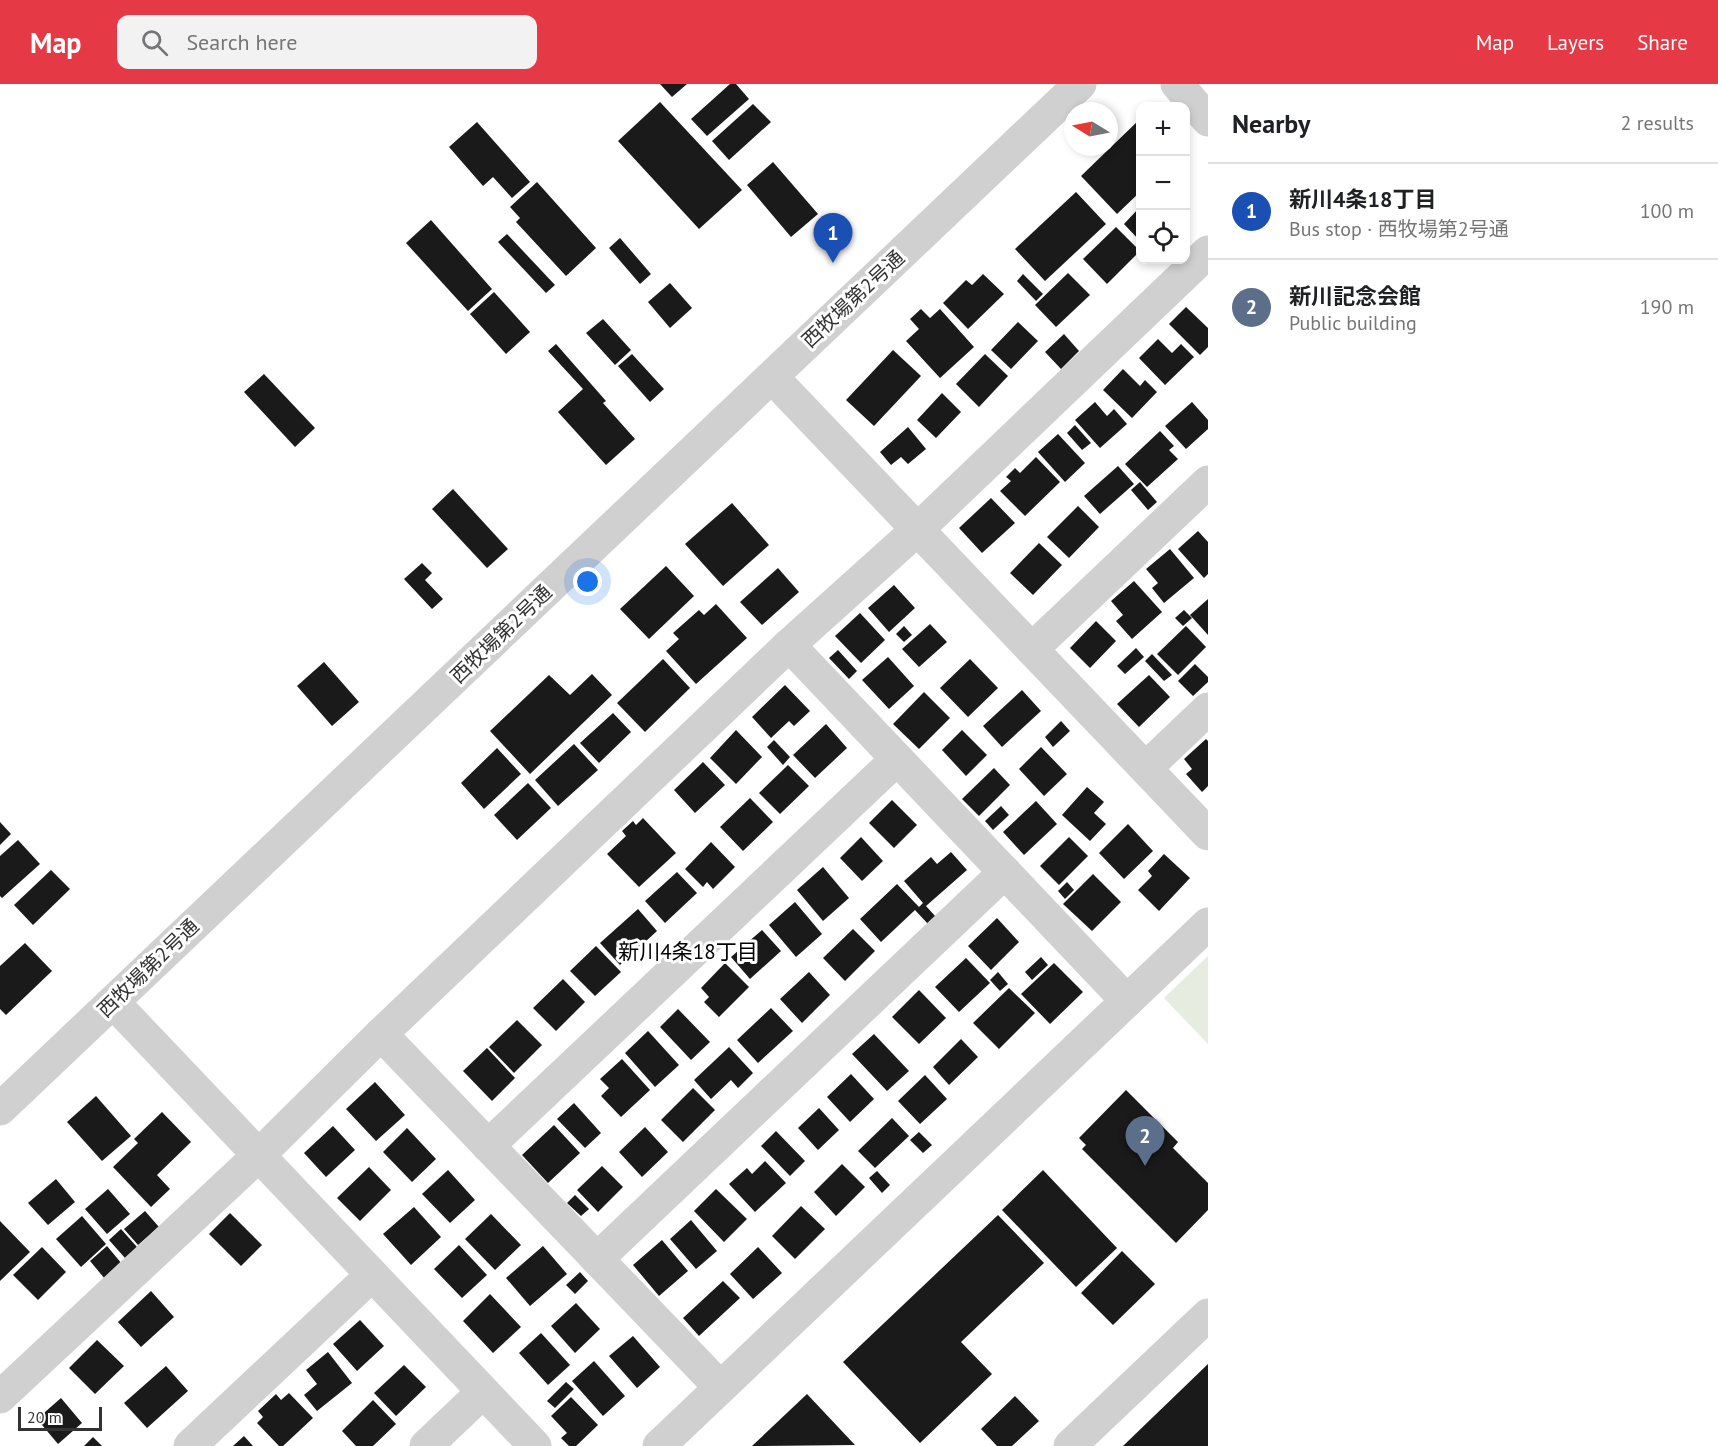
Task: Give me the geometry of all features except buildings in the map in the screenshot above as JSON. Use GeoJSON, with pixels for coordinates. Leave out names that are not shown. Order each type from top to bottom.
{"type":"FeatureCollection","features":[{"type":"Feature","properties":{"kind":"street","name":"西牧場第2号通"},"geometry":{"type":"LineString","coordinates":[[0,1109],[1080,84]]}},
{"type":"Feature","properties":{"kind":"street"},"geometry":{"type":"LineString","coordinates":[[1177,84],[1208,120]]}},
{"type":"Feature","properties":{"kind":"street"},"geometry":{"type":"LineString","coordinates":[[0,1397],[259,1155],[381,1034],[789,645],[918,529],[1208,252]]}},
{"type":"Feature","properties":{"kind":"street"},"geometry":{"type":"LineString","coordinates":[[772,377],[1208,834]]}},
{"type":"Feature","properties":{"kind":"street"},"geometry":{"type":"LineString","coordinates":[[1032,649],[1208,482]]}},
{"type":"Feature","properties":{"kind":"street"},"geometry":{"type":"LineString","coordinates":[[789,645],[1126,1000]]}},
{"type":"Feature","properties":{"kind":"street"},"geometry":{"type":"LineString","coordinates":[[1146,768],[1208,709]]}},
{"type":"Feature","properties":{"kind":"street"},"geometry":{"type":"LineString","coordinates":[[488,1146],[897,759]]}},
{"type":"Feature","properties":{"kind":"street"},"geometry":{"type":"LineString","coordinates":[[597,1259],[1005,872]]}},
{"type":"Feature","properties":{"kind":"street"},"geometry":{"type":"LineString","coordinates":[[659,1446],[1208,924]]}},
{"type":"Feature","properties":{"kind":"street"},"geometry":{"type":"LineString","coordinates":[[113,1002],[535,1446]]}},
{"type":"Feature","properties":{"kind":"street"},"geometry":{"type":"LineString","coordinates":[[381,1034],[720,1387]]}},
{"type":"Feature","properties":{"kind":"street"},"geometry":{"type":"LineString","coordinates":[[190,1446],[372,1275]]}},
{"type":"Feature","properties":{"kind":"street"},"geometry":{"type":"LineString","coordinates":[[1070,1446],[1208,1315]]}},
{"type":"Feature","properties":{"kind":"street"},"geometry":{"type":"LineString","coordinates":[[426,1446],[483,1392]]}},
{"type":"Feature","properties":{"kind":"shaded area"},"geometry":{"type":"Polygon","coordinates":[[[1208,956],[1208,1044],[1164,998],[1208,956]]]}},
{"type":"Feature","properties":{"kind":"place","name":"新川4条18丁目"},"geometry":{"type":"Point","coordinates":[833,263]}},
{"type":"Feature","properties":{"kind":"place","name":"新川記念会館"},"geometry":{"type":"Point","coordinates":[1145,1166]}},
{"type":"Feature","properties":{"kind":"district","name":"新川4条18丁目"},"geometry":{"type":"Point","coordinates":[688,952]}}]}
